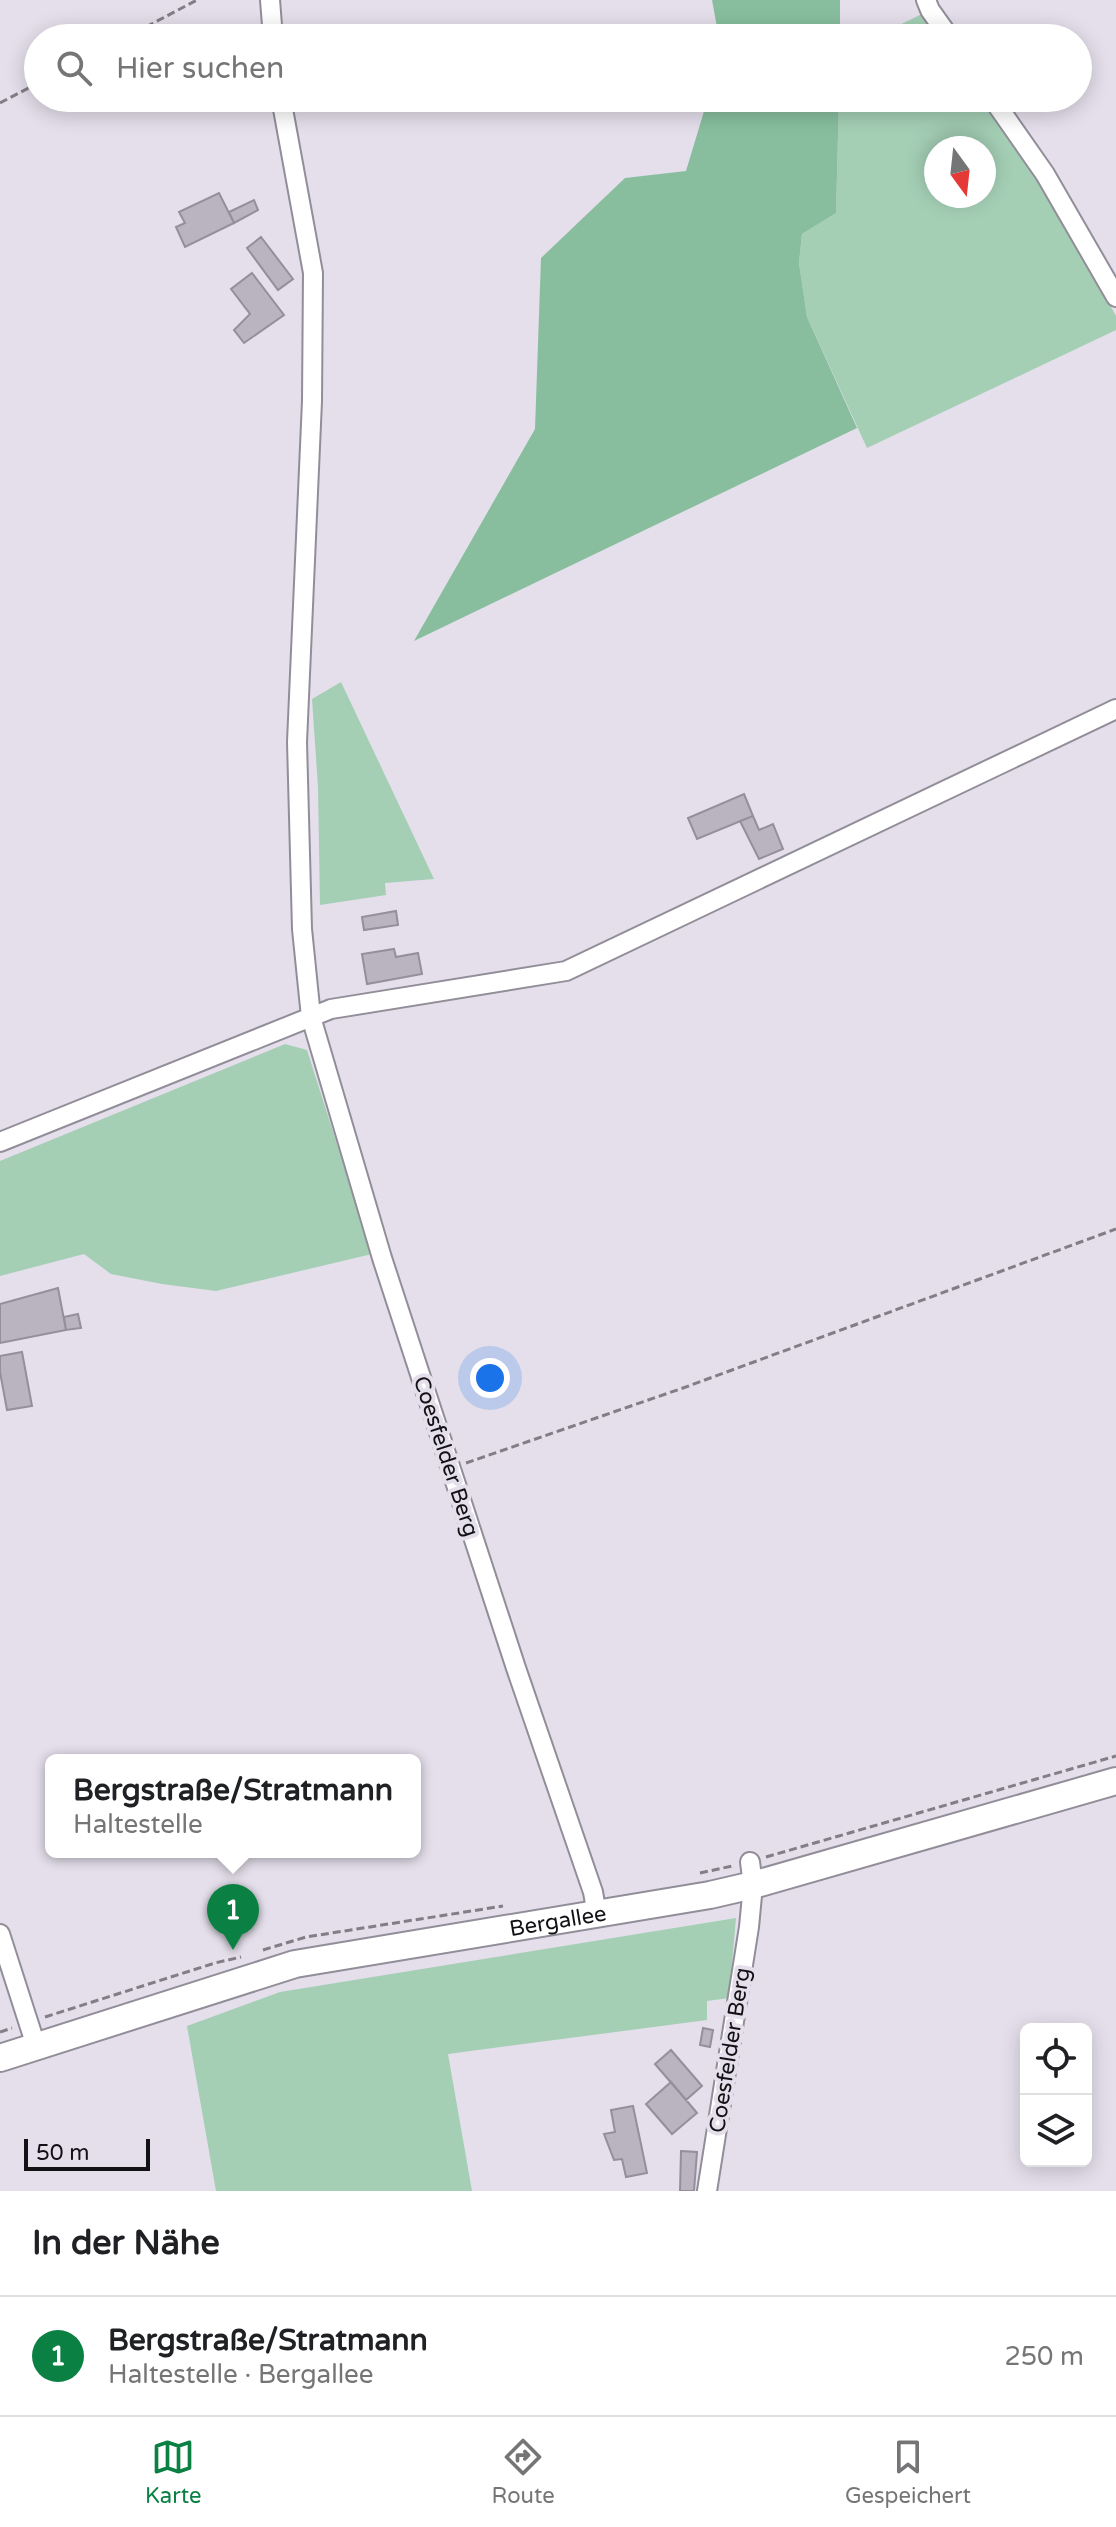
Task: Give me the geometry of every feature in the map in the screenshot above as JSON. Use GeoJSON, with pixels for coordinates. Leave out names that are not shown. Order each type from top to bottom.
{"type":"FeatureCollection","features":[{"type":"Feature","properties":{"kind":"street"},"geometry":{"type":"LineString","coordinates":[[270,0],[272,24]]}},
{"type":"Feature","properties":{"kind":"street"},"geometry":{"type":"LineString","coordinates":[[926,0],[940,24]]}},
{"type":"Feature","properties":{"kind":"street","name":"Coesfelder Berg"},"geometry":{"type":"LineString","coordinates":[[284,112],[313,273],[312,401],[297,742],[302,929],[311,1017],[382,1258],[595,1904]]}},
{"type":"Feature","properties":{"kind":"street"},"geometry":{"type":"LineString","coordinates":[[1002,112],[1045,174],[1116,297]]}},
{"type":"Feature","properties":{"kind":"street"},"geometry":{"type":"LineString","coordinates":[[0,1142],[331,1009],[566,971],[1116,709]]}},
{"type":"Feature","properties":{"kind":"street","name":"Bergallee"},"geometry":{"type":"LineString","coordinates":[[0,2058],[295,1964],[752,1874],[1116,1781]]}},
{"type":"Feature","properties":{"kind":"street","name":"Coesfelder Berg"},"geometry":{"type":"LineString","coordinates":[[707,2191],[752,1874]]}},
{"type":"Feature","properties":{"kind":"street"},"geometry":{"type":"LineString","coordinates":[[0,1934],[36,2046]]}},
{"type":"Feature","properties":{"kind":"path"},"geometry":{"type":"LineString","coordinates":[[152,24],[197,0]]}},
{"type":"Feature","properties":{"kind":"path"},"geometry":{"type":"LineString","coordinates":[[0,103],[24,90]]}},
{"type":"Feature","properties":{"kind":"path"},"geometry":{"type":"LineString","coordinates":[[451,1468],[683,1388],[1116,1229]]}},
{"type":"Feature","properties":{"kind":"path"},"geometry":{"type":"LineString","coordinates":[[752,1874],[1116,1756]]}},
{"type":"Feature","properties":{"kind":"green space"},"geometry":{"type":"Polygon","coordinates":[[[712,0],[840,0],[840,24],[716,24],[712,0]]]}},
{"type":"Feature","properties":{"kind":"green space"},"geometry":{"type":"Polygon","coordinates":[[[926,12],[934,24],[902,24],[926,12]]]}},
{"type":"Feature","properties":{"kind":"green space"},"geometry":{"type":"Polygon","coordinates":[[[704,112],[839,112],[836,213],[802,234],[799,263],[807,317],[857,428],[414,641],[535,429],[541,258],[625,178],[686,171],[704,112]]]}},
{"type":"Feature","properties":{"kind":"green space"},"geometry":{"type":"Polygon","coordinates":[[[839,112],[994,112],[1046,189],[1116,316],[1116,330],[867,448],[807,317],[799,263],[802,234],[836,213],[839,112]]]}},
{"type":"Feature","properties":{"kind":"green space"},"geometry":{"type":"Polygon","coordinates":[[[341,682],[434,879],[385,883],[386,895],[320,905],[318,787],[312,699],[341,682]]]}},
{"type":"Feature","properties":{"kind":"green space"},"geometry":{"type":"Polygon","coordinates":[[[285,1044],[307,1050],[372,1254],[216,1291],[111,1274],[84,1254],[0,1276],[0,1161],[285,1044]]]}},
{"type":"Feature","properties":{"kind":"green space"},"geometry":{"type":"Polygon","coordinates":[[[736,1918],[729,1998],[707,2001],[707,2020],[448,2054],[472,2191],[216,2191],[187,2026],[280,1992],[736,1918]]]}},
{"type":"Feature","properties":{"kind":"building"},"geometry":{"type":"Polygon","coordinates":[[[219,193],[234,223],[185,247],[176,227],[185,223],[179,212],[219,193]]]}},
{"type":"Feature","properties":{"kind":"building"},"geometry":{"type":"Polygon","coordinates":[[[254,200],[258,210],[234,223],[229,212],[254,200]]]}},
{"type":"Feature","properties":{"kind":"building"},"geometry":{"type":"Polygon","coordinates":[[[261,237],[293,279],[278,290],[247,248],[261,237]]]}},
{"type":"Feature","properties":{"kind":"building"},"geometry":{"type":"Polygon","coordinates":[[[252,273],[284,315],[244,343],[234,330],[250,314],[231,289],[252,273]]]}},
{"type":"Feature","properties":{"kind":"building"},"geometry":{"type":"Polygon","coordinates":[[[744,794],[753,816],[697,839],[688,818],[744,794]]]}},
{"type":"Feature","properties":{"kind":"building"},"geometry":{"type":"Polygon","coordinates":[[[753,816],[759,830],[773,824],[783,849],[759,859],[740,821],[753,816]]]}},
{"type":"Feature","properties":{"kind":"building"},"geometry":{"type":"Polygon","coordinates":[[[396,911],[398,925],[364,930],[362,917],[396,911]]]}},
{"type":"Feature","properties":{"kind":"building"},"geometry":{"type":"Polygon","coordinates":[[[394,949],[396,957],[418,953],[422,974],[367,984],[362,954],[394,949]]]}},
{"type":"Feature","properties":{"kind":"building"},"geometry":{"type":"Polygon","coordinates":[[[58,1288],[66,1330],[0,1343],[0,1304],[58,1288]]]}},
{"type":"Feature","properties":{"kind":"building"},"geometry":{"type":"Polygon","coordinates":[[[78,1314],[81,1328],[66,1330],[64,1317],[78,1314]]]}},
{"type":"Feature","properties":{"kind":"building"},"geometry":{"type":"Polygon","coordinates":[[[22,1352],[32,1406],[7,1410],[0,1356],[22,1352]]]}},
{"type":"Feature","properties":{"kind":"building"},"geometry":{"type":"Polygon","coordinates":[[[703,2028],[713,2030],[710,2047],[700,2045],[703,2028]]]}},
{"type":"Feature","properties":{"kind":"building"},"geometry":{"type":"Polygon","coordinates":[[[671,2050],[702,2086],[686,2100],[655,2064],[671,2050]]]}},
{"type":"Feature","properties":{"kind":"building"},"geometry":{"type":"Polygon","coordinates":[[[671,2082],[697,2113],[672,2134],[646,2104],[671,2082]]]}},
{"type":"Feature","properties":{"kind":"building"},"geometry":{"type":"Polygon","coordinates":[[[633,2106],[647,2173],[626,2177],[622,2159],[614,2160],[604,2134],[615,2132],[611,2110],[633,2106]]]}},
{"type":"Feature","properties":{"kind":"building"},"geometry":{"type":"Polygon","coordinates":[[[681,2151],[697,2152],[694,2191],[680,2191],[681,2151]]]}},
{"type":"Feature","properties":{"kind":"place","name":"Bergstraße/Stratmann"},"geometry":{"type":"Point","coordinates":[233,1950]}}]}
